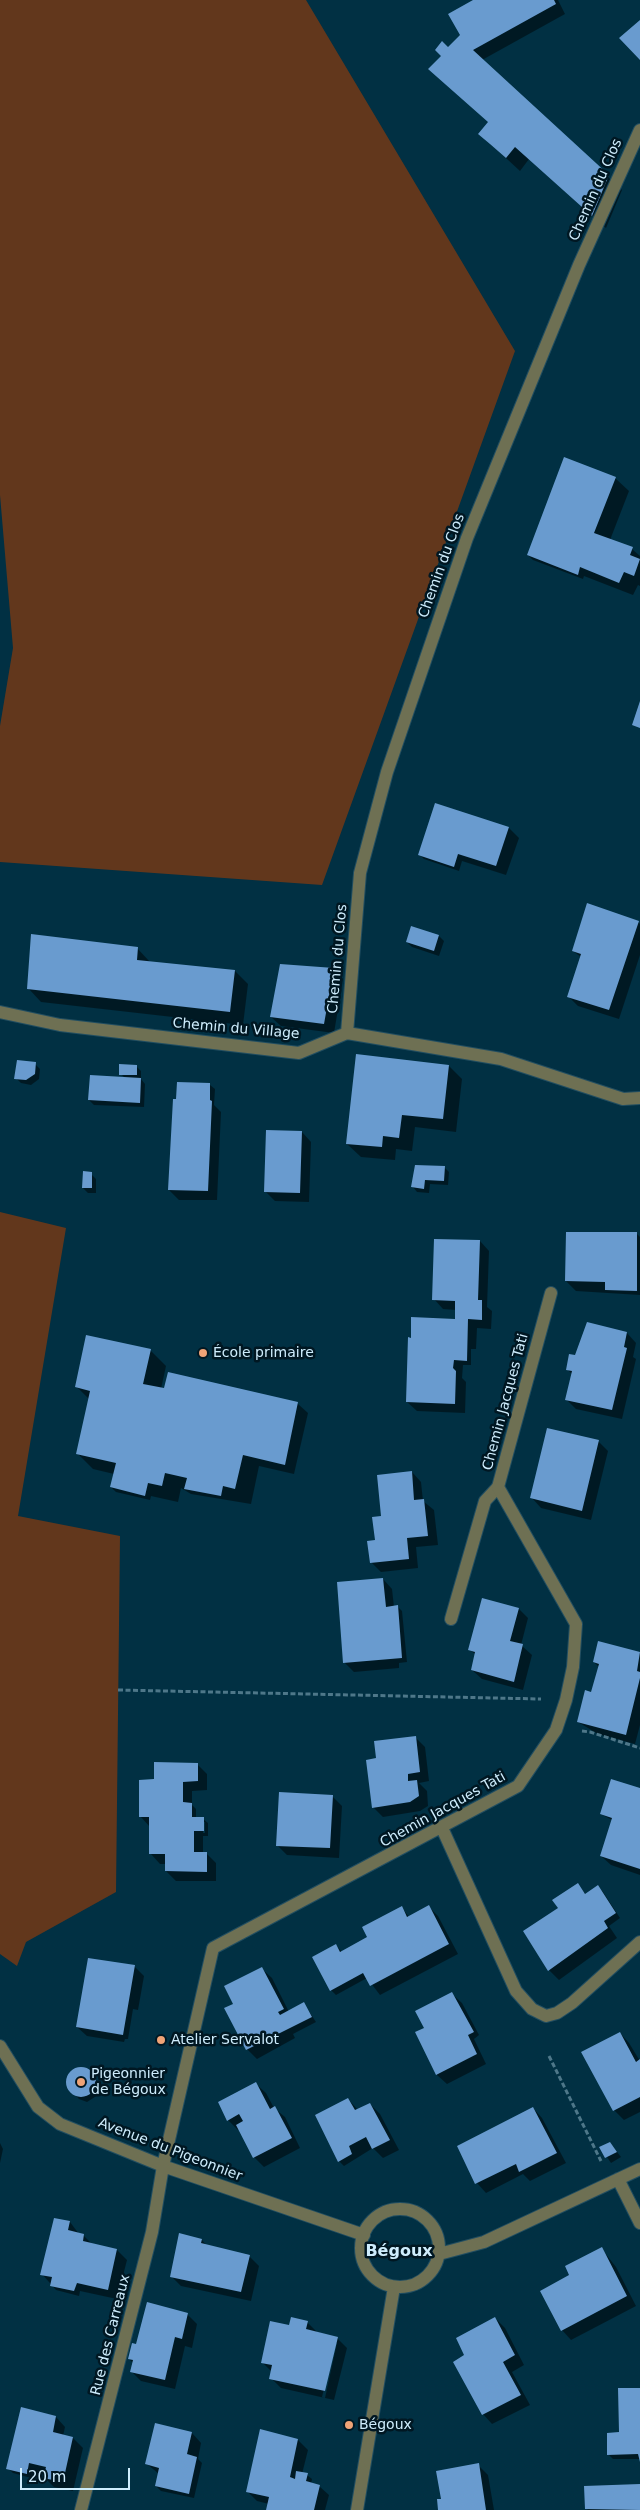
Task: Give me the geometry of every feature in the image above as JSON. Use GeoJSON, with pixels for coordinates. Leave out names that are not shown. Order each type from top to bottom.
{"type":"FeatureCollection","features":[{"type":"Feature","properties":{"kind":"street","name":"Chemin du Clos"},"geometry":{"type":"LineString","coordinates":[[347,1033],[360,873],[387,772],[467,538],[579,265],[640,130]]}},
{"type":"Feature","properties":{"kind":"street","name":"Chemin du Village"},"geometry":{"type":"LineString","coordinates":[[0,1012],[60,1025],[299,1053],[347,1033]]}},
{"type":"Feature","properties":{"kind":"street"},"geometry":{"type":"LineString","coordinates":[[347,1033],[501,1059],[623,1099],[640,1098]]}},
{"type":"Feature","properties":{"kind":"street","name":"Chemin Jacques Tati"},"geometry":{"type":"LineString","coordinates":[[163,2166],[213,1948],[518,1786],[556,1730],[566,1700],[573,1667],[576,1624],[498,1487],[551,1293]]}},
{"type":"Feature","properties":{"kind":"street"},"geometry":{"type":"LineString","coordinates":[[451,1619],[484,1501],[498,1487]]}},
{"type":"Feature","properties":{"kind":"street"},"geometry":{"type":"LineString","coordinates":[[442,1828],[516,1992],[532,2009],[546,2016],[557,2013],[572,2003],[640,1942]]}},
{"type":"Feature","properties":{"kind":"street","name":"Avenue du Pigeonnier"},"geometry":{"type":"LineString","coordinates":[[0,2046],[38,2107],[60,2124],[163,2166],[364,2235]]}},
{"type":"Feature","properties":{"kind":"street","name":"Rue des Carreaux"},"geometry":{"type":"LineString","coordinates":[[81,2510],[152,2232],[163,2166]]}},
{"type":"Feature","properties":{"kind":"street"},"geometry":{"type":"LineString","coordinates":[[440,2254],[484,2242],[640,2169]]}},
{"type":"Feature","properties":{"kind":"street"},"geometry":{"type":"LineString","coordinates":[[618,2179],[640,2223]]}},
{"type":"Feature","properties":{"kind":"street"},"geometry":{"type":"LineString","coordinates":[[391,2210],[410,2210],[427,2219],[437,2235],[440,2254],[432,2273],[415,2285],[394,2287],[378,2281],[367,2269],[361,2252],[364,2235],[374,2219],[391,2210]]}},
{"type":"Feature","properties":{"kind":"street"},"geometry":{"type":"LineString","coordinates":[[357,2510],[394,2287]]}},
{"type":"Feature","properties":{"kind":"path"},"geometry":{"type":"LineString","coordinates":[[118,1690],[566,1700]]}},
{"type":"Feature","properties":{"kind":"path"},"geometry":{"type":"LineString","coordinates":[[556,1730],[590,1732],[640,1748]]}},
{"type":"Feature","properties":{"kind":"path"},"geometry":{"type":"LineString","coordinates":[[549,2056],[598,2157],[618,2179]]}},
{"type":"Feature","properties":{"kind":"shaded area"},"geometry":{"type":"Polygon","coordinates":[[[0,0],[306,0],[515,351],[322,885],[0,862],[0,726],[13,648],[0,495],[0,0]]]}},
{"type":"Feature","properties":{"kind":"shaded area"},"geometry":{"type":"Polygon","coordinates":[[[0,1212],[66,1228],[18,1516],[120,1536],[116,1892],[26,1942],[17,1966],[0,1954],[0,1212]]]}},
{"type":"Feature","properties":{"kind":"building"},"geometry":{"type":"Polygon","coordinates":[[[473,0],[554,0],[556,4],[473,50],[609,175],[592,216],[515,147],[506,158],[478,134],[488,122],[428,69],[441,56],[435,50],[442,41],[448,47],[460,35],[448,14],[473,0]]]}},
{"type":"Feature","properties":{"kind":"building"},"geometry":{"type":"Polygon","coordinates":[[[640,20],[640,60],[619,38],[640,20]]]}},
{"type":"Feature","properties":{"kind":"building"},"geometry":{"type":"Polygon","coordinates":[[[564,457],[616,477],[594,533],[633,547],[630,555],[640,559],[634,576],[624,572],[619,583],[580,567],[578,575],[527,555],[564,457]]]}},
{"type":"Feature","properties":{"kind":"building"},"geometry":{"type":"Polygon","coordinates":[[[640,701],[640,728],[632,725],[640,701]]]}},
{"type":"Feature","properties":{"kind":"building"},"geometry":{"type":"Polygon","coordinates":[[[435,803],[509,827],[496,866],[458,854],[454,867],[418,855],[435,803]]]}},
{"type":"Feature","properties":{"kind":"building"},"geometry":{"type":"Polygon","coordinates":[[[587,903],[639,921],[609,1010],[567,997],[581,954],[572,951],[587,903]]]}},
{"type":"Feature","properties":{"kind":"building"},"geometry":{"type":"Polygon","coordinates":[[[411,926],[439,935],[434,951],[406,942],[411,926]]]}},
{"type":"Feature","properties":{"kind":"building"},"geometry":{"type":"Polygon","coordinates":[[[31,934],[138,947],[137,960],[235,970],[230,1012],[27,989],[31,934]]]}},
{"type":"Feature","properties":{"kind":"building"},"geometry":{"type":"Polygon","coordinates":[[[280,964],[334,968],[324,1024],[270,1017],[280,964]]]}},
{"type":"Feature","properties":{"kind":"building"},"geometry":{"type":"Polygon","coordinates":[[[356,1054],[449,1065],[443,1119],[402,1115],[399,1138],[383,1136],[382,1147],[346,1144],[356,1054]]]}},
{"type":"Feature","properties":{"kind":"building"},"geometry":{"type":"Polygon","coordinates":[[[17,1060],[36,1062],[35,1074],[26,1080],[14,1079],[17,1060]]]}},
{"type":"Feature","properties":{"kind":"building"},"geometry":{"type":"Polygon","coordinates":[[[119,1064],[137,1065],[137,1075],[119,1075],[119,1064]]]}},
{"type":"Feature","properties":{"kind":"building"},"geometry":{"type":"Polygon","coordinates":[[[90,1075],[141,1078],[140,1103],[88,1100],[90,1075]]]}},
{"type":"Feature","properties":{"kind":"building"},"geometry":{"type":"Polygon","coordinates":[[[177,1082],[210,1083],[210,1100],[212,1101],[208,1191],[168,1190],[173,1099],[176,1099],[177,1082]]]}},
{"type":"Feature","properties":{"kind":"building"},"geometry":{"type":"Polygon","coordinates":[[[266,1130],[302,1131],[300,1193],[264,1192],[266,1130]]]}},
{"type":"Feature","properties":{"kind":"building"},"geometry":{"type":"Polygon","coordinates":[[[415,1165],[445,1166],[444,1181],[425,1180],[424,1189],[411,1187],[415,1165]]]}},
{"type":"Feature","properties":{"kind":"building"},"geometry":{"type":"Polygon","coordinates":[[[83,1171],[92,1172],[92,1188],[82,1188],[83,1171]]]}},
{"type":"Feature","properties":{"kind":"building"},"geometry":{"type":"Polygon","coordinates":[[[566,1232],[637,1232],[637,1291],[605,1290],[605,1282],[565,1281],[566,1232]]]}},
{"type":"Feature","properties":{"kind":"building"},"geometry":{"type":"Polygon","coordinates":[[[434,1239],[480,1240],[478,1300],[482,1300],[482,1320],[468,1319],[467,1361],[454,1360],[453,1368],[456,1371],[455,1404],[406,1402],[408,1337],[411,1338],[411,1317],[455,1319],[455,1301],[432,1300],[434,1239]]]}},
{"type":"Feature","properties":{"kind":"building"},"geometry":{"type":"Polygon","coordinates":[[[587,1322],[627,1332],[624,1347],[627,1348],[612,1410],[565,1400],[572,1371],[566,1370],[569,1354],[575,1355],[587,1322]]]}},
{"type":"Feature","properties":{"kind":"building"},"geometry":{"type":"Polygon","coordinates":[[[86,1335],[151,1349],[143,1384],[164,1388],[168,1372],[298,1402],[285,1465],[243,1455],[235,1489],[223,1486],[221,1496],[184,1489],[187,1478],[165,1473],[162,1486],[148,1483],[145,1496],[110,1487],[116,1463],[76,1454],[90,1391],[75,1387],[86,1335]]]}},
{"type":"Feature","properties":{"kind":"building"},"geometry":{"type":"Polygon","coordinates":[[[547,1428],[599,1440],[582,1511],[530,1498],[547,1428]]]}},
{"type":"Feature","properties":{"kind":"building"},"geometry":{"type":"Polygon","coordinates":[[[412,1471],[414,1500],[424,1499],[428,1536],[407,1538],[409,1559],[370,1563],[367,1541],[375,1540],[372,1517],[381,1516],[377,1475],[412,1471]]]}},
{"type":"Feature","properties":{"kind":"building"},"geometry":{"type":"Polygon","coordinates":[[[383,1578],[386,1607],[398,1605],[402,1658],[343,1663],[337,1582],[383,1578]]]}},
{"type":"Feature","properties":{"kind":"building"},"geometry":{"type":"Polygon","coordinates":[[[482,1598],[519,1608],[510,1641],[523,1644],[514,1682],[471,1670],[475,1652],[468,1650],[482,1598]]]}},
{"type":"Feature","properties":{"kind":"building"},"geometry":{"type":"Polygon","coordinates":[[[598,1641],[640,1652],[637,1671],[640,1672],[640,1678],[626,1735],[577,1722],[585,1690],[591,1692],[599,1664],[593,1662],[598,1641]]]}},
{"type":"Feature","properties":{"kind":"building"},"geometry":{"type":"Polygon","coordinates":[[[416,1736],[420,1772],[408,1774],[408,1781],[417,1780],[419,1796],[410,1802],[372,1808],[366,1760],[376,1758],[374,1741],[416,1736]]]}},
{"type":"Feature","properties":{"kind":"building"},"geometry":{"type":"Polygon","coordinates":[[[154,1762],[198,1763],[198,1781],[183,1782],[183,1802],[192,1803],[192,1817],[204,1817],[204,1831],[194,1831],[194,1852],[207,1852],[207,1872],[165,1871],[165,1854],[149,1854],[149,1817],[139,1817],[139,1780],[154,1779],[154,1762]]]}},
{"type":"Feature","properties":{"kind":"building"},"geometry":{"type":"Polygon","coordinates":[[[611,1779],[640,1788],[640,1869],[600,1856],[612,1818],[600,1814],[611,1779]]]}},
{"type":"Feature","properties":{"kind":"building"},"geometry":{"type":"Polygon","coordinates":[[[279,1792],[333,1795],[330,1848],[276,1846],[279,1792]]]}},
{"type":"Feature","properties":{"kind":"building"},"geometry":{"type":"Polygon","coordinates":[[[578,1883],[585,1894],[598,1885],[616,1913],[604,1921],[608,1928],[548,1971],[523,1931],[558,1908],[552,1900],[578,1883]]]}},
{"type":"Feature","properties":{"kind":"building"},"geometry":{"type":"Polygon","coordinates":[[[429,1905],[449,1944],[370,1986],[363,1973],[330,1991],[312,1957],[336,1944],[340,1952],[367,1937],[362,1927],[402,1906],[407,1917],[429,1905]]]}},
{"type":"Feature","properties":{"kind":"building"},"geometry":{"type":"Polygon","coordinates":[[[88,1958],[135,1965],[123,2035],[76,2027],[88,1958]]]}},
{"type":"Feature","properties":{"kind":"building"},"geometry":{"type":"Polygon","coordinates":[[[262,1967],[284,2009],[278,2012],[280,2015],[304,2002],[312,2017],[246,2050],[224,2008],[233,2004],[224,1986],[262,1967]]]}},
{"type":"Feature","properties":{"kind":"building"},"geometry":{"type":"Polygon","coordinates":[[[452,1992],[474,2032],[468,2035],[477,2054],[436,2075],[415,2032],[424,2028],[415,2011],[452,1992]]]}},
{"type":"Feature","properties":{"kind":"building"},"geometry":{"type":"Polygon","coordinates":[[[620,2032],[636,2062],[640,2059],[640,2097],[613,2111],[581,2052],[620,2032]]]}},
{"type":"Feature","properties":{"kind":"building","name":"Pigeonnier de Bégoux"},"geometry":{"type":"Polygon","coordinates":[[[81,2067],[92,2071],[96,2082],[92,2093],[81,2097],[70,2093],[66,2082],[70,2071],[81,2067]]]}},
{"type":"Feature","properties":{"kind":"building"},"geometry":{"type":"Polygon","coordinates":[[[256,2082],[270,2109],[275,2106],[292,2138],[253,2158],[236,2125],[243,2121],[239,2114],[227,2121],[218,2102],[256,2082]]]}},
{"type":"Feature","properties":{"kind":"building"},"geometry":{"type":"Polygon","coordinates":[[[348,2098],[355,2110],[370,2103],[390,2140],[372,2149],[366,2137],[349,2146],[352,2154],[338,2162],[315,2115],[348,2098]]]}},
{"type":"Feature","properties":{"kind":"building"},"geometry":{"type":"Polygon","coordinates":[[[533,2107],[557,2153],[519,2172],[516,2164],[475,2184],[457,2146],[533,2107]]]}},
{"type":"Feature","properties":{"kind":"building"},"geometry":{"type":"Polygon","coordinates":[[[610,2142],[617,2152],[605,2158],[599,2147],[610,2142]]]}},
{"type":"Feature","properties":{"kind":"building"},"geometry":{"type":"Polygon","coordinates":[[[54,2218],[70,2221],[68,2230],[84,2234],[83,2241],[117,2249],[108,2290],[77,2283],[74,2291],[50,2286],[52,2277],[40,2275],[54,2218]]]}},
{"type":"Feature","properties":{"kind":"building"},"geometry":{"type":"Polygon","coordinates":[[[179,2233],[202,2239],[201,2243],[250,2255],[241,2292],[170,2277],[179,2233]]]}},
{"type":"Feature","properties":{"kind":"building"},"geometry":{"type":"Polygon","coordinates":[[[602,2247],[627,2296],[561,2331],[540,2291],[569,2275],[565,2266],[602,2247]]]}},
{"type":"Feature","properties":{"kind":"building"},"geometry":{"type":"Polygon","coordinates":[[[147,2302],[188,2313],[182,2339],[175,2337],[165,2380],[130,2372],[133,2360],[128,2359],[132,2343],[136,2344],[147,2302]]]}},
{"type":"Feature","properties":{"kind":"building"},"geometry":{"type":"Polygon","coordinates":[[[291,2317],[308,2321],[306,2329],[338,2337],[325,2391],[269,2379],[272,2365],[261,2363],[270,2321],[289,2325],[291,2317]]]}},
{"type":"Feature","properties":{"kind":"building"},"geometry":{"type":"Polygon","coordinates":[[[495,2317],[515,2355],[503,2362],[521,2395],[482,2415],[453,2362],[464,2355],[456,2338],[495,2317]]]}},
{"type":"Feature","properties":{"kind":"building"},"geometry":{"type":"Polygon","coordinates":[[[618,2388],[640,2388],[640,2462],[638,2454],[607,2455],[607,2433],[619,2432],[618,2388]]]}},
{"type":"Feature","properties":{"kind":"building"},"geometry":{"type":"Polygon","coordinates":[[[21,2407],[56,2416],[53,2432],[73,2437],[63,2482],[43,2478],[46,2467],[29,2463],[27,2474],[6,2469],[21,2407]]]}},
{"type":"Feature","properties":{"kind":"building"},"geometry":{"type":"Polygon","coordinates":[[[155,2423],[192,2432],[187,2454],[197,2457],[189,2494],[155,2486],[159,2468],[145,2464],[155,2423]]]}},
{"type":"Feature","properties":{"kind":"building"},"geometry":{"type":"Polygon","coordinates":[[[260,2429],[298,2439],[290,2477],[295,2479],[296,2471],[308,2473],[306,2481],[320,2485],[314,2510],[266,2510],[269,2497],[246,2492],[260,2429]]]}},
{"type":"Feature","properties":{"kind":"building"},"geometry":{"type":"Polygon","coordinates":[[[479,2463],[486,2510],[438,2510],[437,2499],[441,2499],[436,2471],[479,2463]]]}},
{"type":"Feature","properties":{"kind":"building"},"geometry":{"type":"Polygon","coordinates":[[[640,2484],[640,2510],[585,2509],[584,2486],[640,2484]]]}},
{"type":"Feature","properties":{"kind":"place","name":"École primaire"},"geometry":{"type":"Point","coordinates":[203,1353]}},
{"type":"Feature","properties":{"kind":"place","name":"Atelier Servalot"},"geometry":{"type":"Point","coordinates":[161,2040]}},
{"type":"Feature","properties":{"kind":"place","name":"Pigeonnier de Bégoux"},"geometry":{"type":"Point","coordinates":[81,2082]}},
{"type":"Feature","properties":{"kind":"place","name":"Bégoux"},"geometry":{"type":"Point","coordinates":[349,2425]}},
{"type":"Feature","properties":{"kind":"district","name":"Bégoux"},"geometry":{"type":"Point","coordinates":[399,2252]}}]}
